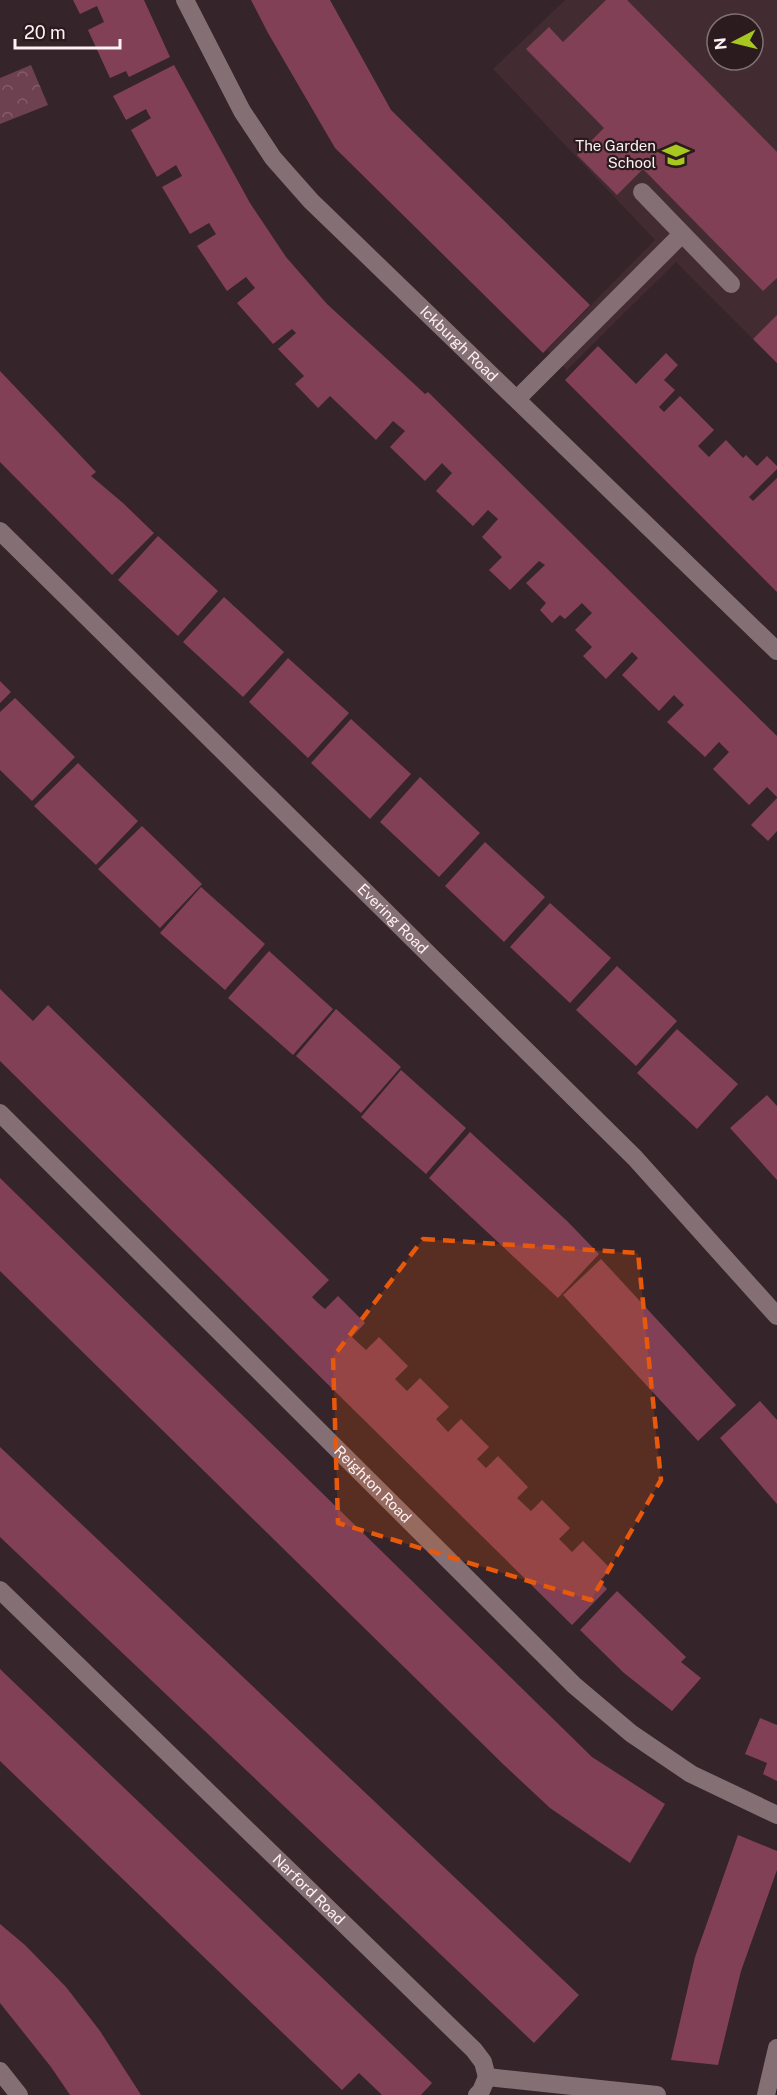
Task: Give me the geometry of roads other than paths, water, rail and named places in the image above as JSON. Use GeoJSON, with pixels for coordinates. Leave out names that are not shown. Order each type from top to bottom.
{"type":"FeatureCollection","features":[{"type":"Feature","properties":{"kind":"street","name":"Ickburgh Road"},"geometry":{"type":"LineString","coordinates":[[185,0],[242,111],[273,158],[310,201],[777,651]]}},
{"type":"Feature","properties":{"kind":"street"},"geometry":{"type":"LineString","coordinates":[[642,192],[731,284]]}},
{"type":"Feature","properties":{"kind":"street"},"geometry":{"type":"LineString","coordinates":[[517,399],[682,234]]}},
{"type":"Feature","properties":{"kind":"street","name":"Evering Road"},"geometry":{"type":"LineString","coordinates":[[0,531],[634,1158],[777,1316]]}},
{"type":"Feature","properties":{"kind":"street","name":"Reighton Road"},"geometry":{"type":"LineString","coordinates":[[0,1113],[574,1685],[632,1734],[691,1774],[777,1815]]}},
{"type":"Feature","properties":{"kind":"street","name":"Narford Road"},"geometry":{"type":"LineString","coordinates":[[0,1590],[474,2050],[483,2062],[487,2077]]}},
{"type":"Feature","properties":{"kind":"street"},"geometry":{"type":"LineString","coordinates":[[766,2095],[777,2048]]}},
{"type":"Feature","properties":{"kind":"street"},"geometry":{"type":"LineString","coordinates":[[0,2071],[19,2095]]}},
{"type":"Feature","properties":{"kind":"street"},"geometry":{"type":"LineString","coordinates":[[477,2095],[482,2091],[487,2077],[657,2095]]}},
{"type":"Feature","properties":{"kind":"place","name":"The Garden School"},"geometry":{"type":"Point","coordinates":[676,155]}}]}
